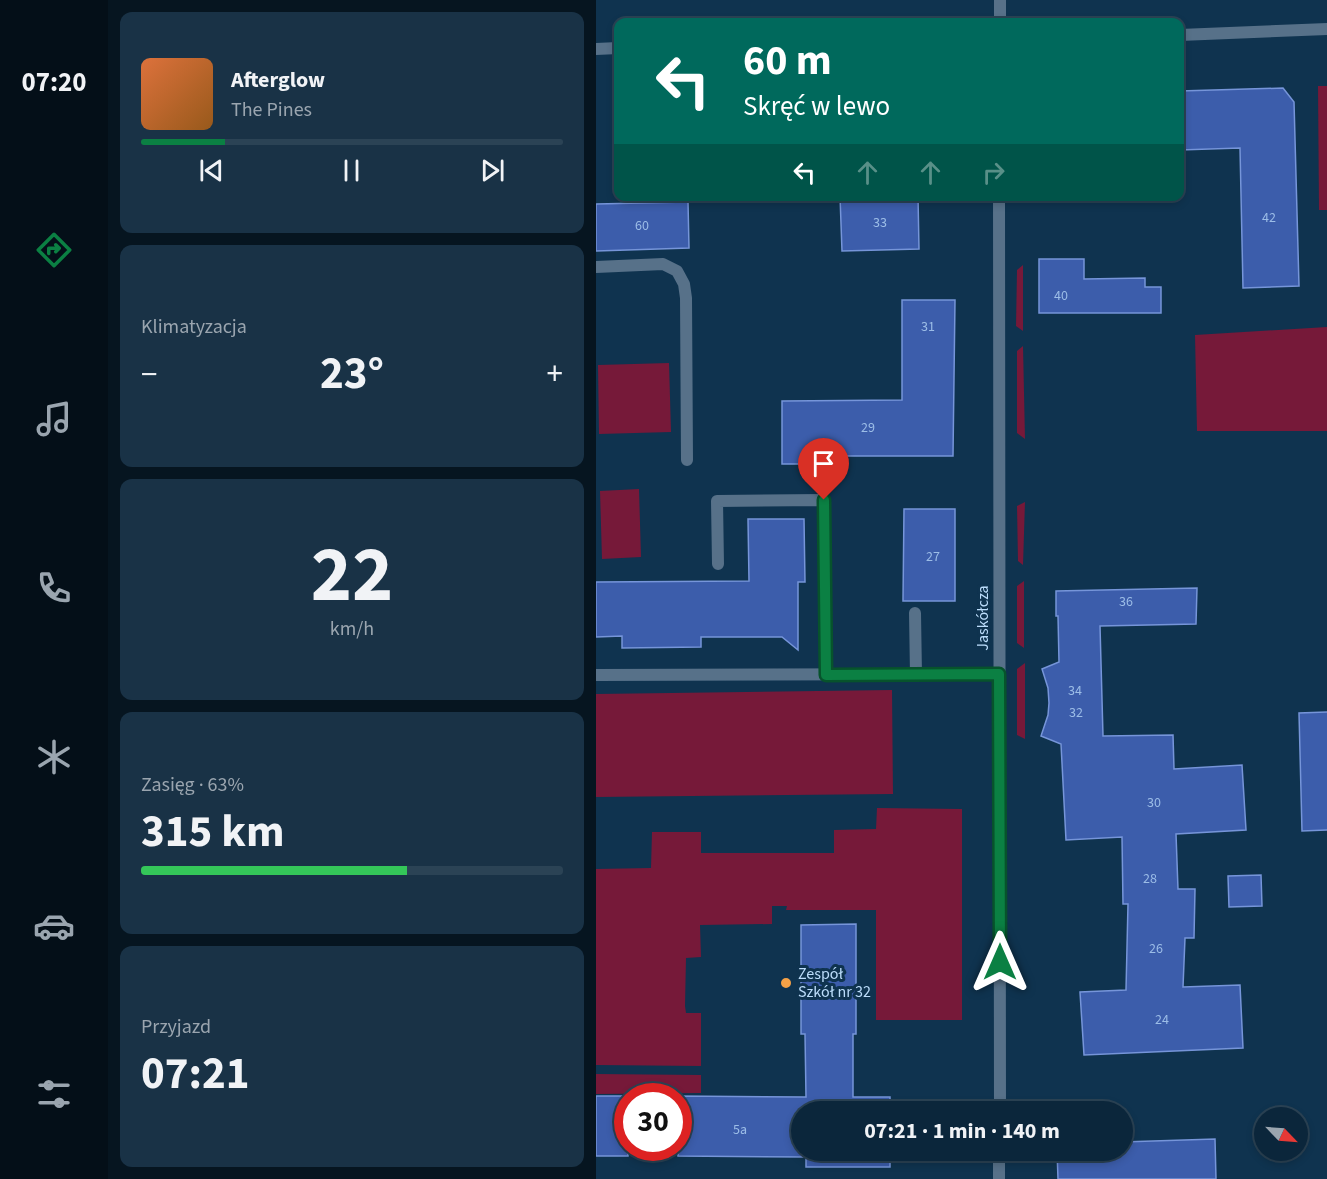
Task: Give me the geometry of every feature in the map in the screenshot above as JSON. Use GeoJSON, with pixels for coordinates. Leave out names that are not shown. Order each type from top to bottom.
{"type":"FeatureCollection","features":[{"type":"Feature","properties":{"kind":"street"},"geometry":{"type":"LineString","coordinates":[[1000,0],[1000,18]]}},
{"type":"Feature","properties":{"kind":"street"},"geometry":{"type":"LineString","coordinates":[[1184,35],[1328,30]]}},
{"type":"Feature","properties":{"kind":"street"},"geometry":{"type":"LineString","coordinates":[[596,49],[614,48]]}},
{"type":"Feature","properties":{"kind":"street","name":"Jaskółcza"},"geometry":{"type":"LineString","coordinates":[[999,201],[1000,1101]]}},
{"type":"Feature","properties":{"kind":"street"},"geometry":{"type":"LineString","coordinates":[[596,267],[663,264],[677,271],[684,284],[687,460]]}},
{"type":"Feature","properties":{"kind":"street"},"geometry":{"type":"LineString","coordinates":[[718,564],[717,501],[824,500],[826,675]]}},
{"type":"Feature","properties":{"kind":"street"},"geometry":{"type":"LineString","coordinates":[[915,613],[916,675]]}},
{"type":"Feature","properties":{"kind":"street"},"geometry":{"type":"LineString","coordinates":[[596,675],[999,674]]}},
{"type":"Feature","properties":{"kind":"street"},"geometry":{"type":"LineString","coordinates":[[999,1161],[999,1179]]}},
{"type":"Feature","properties":{"kind":"shaded area"},"geometry":{"type":"Polygon","coordinates":[[[1318,86],[1327,86],[1327,210],[1319,210],[1318,86]]]}},
{"type":"Feature","properties":{"kind":"shaded area"},"geometry":{"type":"Polygon","coordinates":[[[1023,265],[1023,331],[1016,326],[1017,270],[1023,265]]]}},
{"type":"Feature","properties":{"kind":"shaded area"},"geometry":{"type":"Polygon","coordinates":[[[1327,327],[1327,431],[1197,431],[1195,335],[1327,327]]]}},
{"type":"Feature","properties":{"kind":"shaded area"},"geometry":{"type":"Polygon","coordinates":[[[1023,346],[1025,439],[1017,433],[1017,351],[1023,346]]]}},
{"type":"Feature","properties":{"kind":"shaded area"},"geometry":{"type":"Polygon","coordinates":[[[669,363],[671,432],[599,434],[598,365],[669,363]]]}},
{"type":"Feature","properties":{"kind":"shaded area"},"geometry":{"type":"Polygon","coordinates":[[[639,489],[641,557],[602,559],[600,491],[639,489]]]}},
{"type":"Feature","properties":{"kind":"shaded area"},"geometry":{"type":"Polygon","coordinates":[[[1025,502],[1023,565],[1018,561],[1017,506],[1025,502]]]}},
{"type":"Feature","properties":{"kind":"shaded area"},"geometry":{"type":"Polygon","coordinates":[[[1024,581],[1024,648],[1017,643],[1017,586],[1024,581]]]}},
{"type":"Feature","properties":{"kind":"shaded area"},"geometry":{"type":"Polygon","coordinates":[[[1025,663],[1025,739],[1017,735],[1017,669],[1025,663]]]}},
{"type":"Feature","properties":{"kind":"shaded area"},"geometry":{"type":"Polygon","coordinates":[[[892,690],[893,794],[596,797],[596,694],[892,690]]]}},
{"type":"Feature","properties":{"kind":"shaded area"},"geometry":{"type":"Polygon","coordinates":[[[877,808],[962,809],[962,1020],[876,1020],[876,910],[786,910],[787,906],[772,906],[772,924],[700,925],[701,957],[686,958],[685,1006],[686,1013],[701,1013],[701,1066],[596,1065],[596,869],[651,868],[652,832],[701,832],[701,853],[834,853],[834,830],[876,829],[877,808]]]}},
{"type":"Feature","properties":{"kind":"shaded area"},"geometry":{"type":"Polygon","coordinates":[[[596,1074],[701,1075],[701,1093],[692,1093],[692,1083],[614,1083],[614,1094],[596,1094],[596,1074]]]}},
{"type":"Feature","properties":{"kind":"building"},"geometry":{"type":"Polygon","coordinates":[[[1283,88],[1294,102],[1299,286],[1243,288],[1240,148],[1184,150],[1184,91],[1283,88]]]}},
{"type":"Feature","properties":{"kind":"building"},"geometry":{"type":"Polygon","coordinates":[[[840,201],[918,201],[919,249],[842,251],[840,201]]]}},
{"type":"Feature","properties":{"kind":"building"},"geometry":{"type":"Polygon","coordinates":[[[688,202],[689,248],[596,251],[596,204],[688,202]]]}},
{"type":"Feature","properties":{"kind":"building"},"geometry":{"type":"Polygon","coordinates":[[[1039,259],[1084,259],[1084,279],[1145,278],[1145,287],[1161,287],[1161,313],[1039,313],[1039,259]]]}},
{"type":"Feature","properties":{"kind":"building"},"geometry":{"type":"Polygon","coordinates":[[[902,300],[955,300],[953,456],[818,456],[818,464],[782,464],[782,401],[902,400],[902,300]]]}},
{"type":"Feature","properties":{"kind":"building"},"geometry":{"type":"Polygon","coordinates":[[[904,509],[955,509],[955,601],[903,601],[904,509]]]}},
{"type":"Feature","properties":{"kind":"building"},"geometry":{"type":"Polygon","coordinates":[[[748,519],[804,519],[805,582],[798,582],[798,650],[782,637],[701,637],[701,647],[622,648],[622,636],[596,637],[596,582],[749,581],[748,519]]]}},
{"type":"Feature","properties":{"kind":"building"},"geometry":{"type":"Polygon","coordinates":[[[1197,588],[1196,624],[1100,626],[1103,736],[1173,735],[1174,769],[1242,765],[1246,830],[1176,834],[1178,889],[1195,889],[1194,938],[1185,938],[1183,987],[1240,985],[1243,1048],[1084,1055],[1080,992],[1126,990],[1128,904],[1123,904],[1122,837],[1066,840],[1061,744],[1041,736],[1048,715],[1049,703],[1048,688],[1042,669],[1059,662],[1056,591],[1197,588]]]}},
{"type":"Feature","properties":{"kind":"building"},"geometry":{"type":"Polygon","coordinates":[[[1328,712],[1328,830],[1302,831],[1299,713],[1328,712]]]}},
{"type":"Feature","properties":{"kind":"building"},"geometry":{"type":"Polygon","coordinates":[[[1261,875],[1262,906],[1229,907],[1228,876],[1261,875]]]}},
{"type":"Feature","properties":{"kind":"building"},"geometry":{"type":"Polygon","coordinates":[[[856,924],[856,1034],[853,1034],[853,1097],[890,1097],[890,1101],[791,1101],[791,1157],[692,1156],[692,1096],[806,1097],[805,1034],[801,1034],[801,925],[856,924]]]}},
{"type":"Feature","properties":{"kind":"building"},"geometry":{"type":"Polygon","coordinates":[[[596,1096],[614,1096],[614,1156],[596,1156],[596,1096]]]}},
{"type":"Feature","properties":{"kind":"building"},"geometry":{"type":"Polygon","coordinates":[[[1215,1139],[1216,1179],[1058,1179],[1057,1161],[1133,1161],[1133,1142],[1215,1139]]]}},
{"type":"Feature","properties":{"kind":"building"},"geometry":{"type":"Polygon","coordinates":[[[806,1161],[890,1161],[890,1167],[806,1167],[806,1161]]]}},
{"type":"Feature","properties":{"kind":"place","name":"Zespół Szkół nr 32"},"geometry":{"type":"Point","coordinates":[786,983]}},
{"type":"Feature","properties":{"kind":"route"},"geometry":{"type":"LineString","coordinates":[[824,500],[826,675],[999,674],[1000,962]]}}]}
